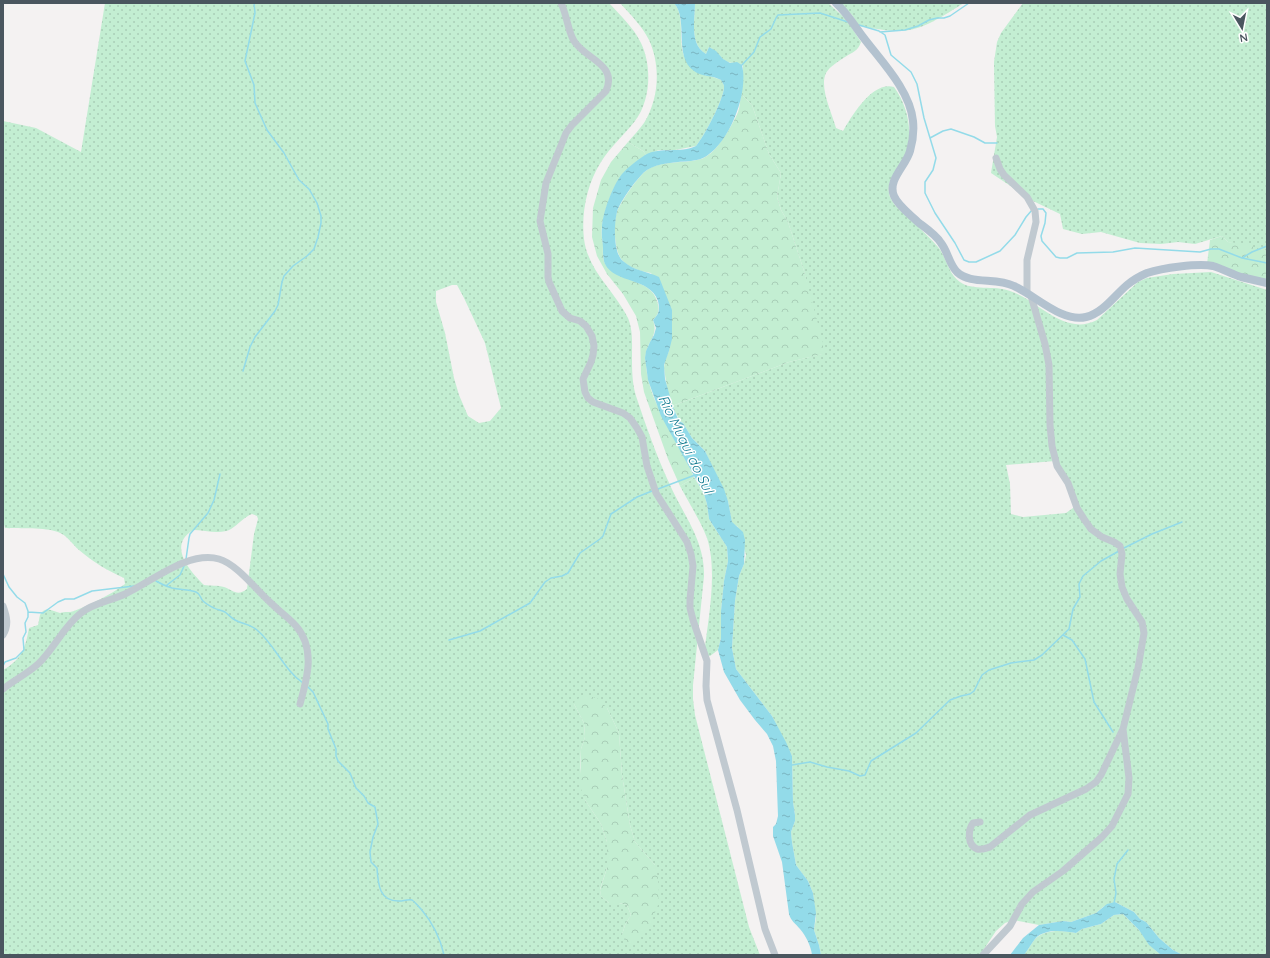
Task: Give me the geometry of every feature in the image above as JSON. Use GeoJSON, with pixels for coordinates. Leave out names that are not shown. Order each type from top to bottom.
{"type":"FeatureCollection","features":[{"type":"Feature","properties":{"kind":"main road"},"geometry":{"type":"LineString","coordinates":[[836,3],[849,17],[900,87],[911,111],[913,138],[910,152],[893,184],[896,199],[941,243],[953,267],[958,273],[969,279],[1004,282],[1029,294],[1067,316],[1078,318],[1085,318],[1093,315],[1137,278],[1157,270],[1185,266],[1211,266],[1241,277],[1267,283]]}},
{"type":"Feature","properties":{"kind":"street"},"geometry":{"type":"LineString","coordinates":[[561,3],[574,41],[607,73],[609,84],[606,91],[566,133],[546,183],[540,221],[548,254],[549,282],[562,312],[570,318],[580,321],[586,326],[592,336],[594,346],[593,355],[583,379],[585,392],[588,398],[593,402],[623,413],[630,418],[637,428],[642,437],[647,466],[656,493],[687,542],[694,566],[690,608],[707,661],[707,700],[737,810],[765,929],[775,955]]}},
{"type":"Feature","properties":{"kind":"street"},"geometry":{"type":"LineString","coordinates":[[980,822],[973,823],[969,837],[972,844],[976,848],[982,849],[990,847],[1035,812],[1092,786],[1102,775],[1123,728],[1138,668],[1144,633],[1144,626],[1127,599],[1122,587],[1120,574],[1122,560],[1121,549],[1118,544],[1102,537],[1092,529],[1084,519],[1077,508],[1068,483],[1057,466],[1052,446],[1050,425],[1048,358],[1029,294],[1027,260],[1036,222],[1034,211],[1027,197],[1004,175],[996,158]]}},
{"type":"Feature","properties":{"kind":"street"},"geometry":{"type":"LineString","coordinates":[[3,688],[38,664],[70,624],[79,614],[91,605],[109,600],[134,590],[178,565],[205,557],[219,559],[240,571],[257,591],[289,619],[301,632],[306,643],[308,666],[307,679],[300,704]]}},
{"type":"Feature","properties":{"kind":"street"},"geometry":{"type":"LineString","coordinates":[[3,606],[7,617],[7,628],[3,635]]}},
{"type":"Feature","properties":{"kind":"street"},"geometry":{"type":"LineString","coordinates":[[983,955],[1010,926],[1022,904],[1033,892],[1063,871],[1102,837],[1112,826],[1128,794],[1129,778],[1123,728]]}},
{"type":"Feature","properties":{"kind":"green space"},"geometry":{"type":"Polygon","coordinates":[[[105,3],[609,3],[635,32],[645,52],[647,62],[647,93],[640,113],[635,121],[613,146],[596,171],[592,180],[584,209],[584,239],[586,250],[596,271],[622,308],[630,323],[632,341],[632,376],[636,396],[661,464],[670,485],[693,529],[701,551],[704,576],[693,685],[695,715],[749,927],[760,955],[3,955],[3,670],[15,662],[22,653],[29,628],[38,625],[40,615],[44,610],[47,609],[60,613],[74,611],[101,599],[125,584],[124,578],[106,569],[90,558],[61,533],[46,529],[5,528],[3,521],[3,121],[36,128],[81,152],[105,3]],[[452,285],[436,291],[436,302],[445,333],[454,378],[468,416],[479,423],[490,421],[501,408],[485,343],[457,285],[452,285]],[[252,514],[227,531],[218,532],[193,530],[185,536],[181,551],[188,566],[204,585],[222,586],[238,593],[247,589],[254,534],[258,519],[257,516],[252,514]],[[574,704],[584,723],[585,737],[581,749],[580,768],[585,800],[601,824],[607,842],[607,868],[600,889],[601,896],[609,903],[627,905],[631,915],[625,925],[622,935],[655,865],[635,842],[630,825],[622,775],[619,733],[607,708],[574,704]]]}},
{"type":"Feature","properties":{"kind":"green space"},"geometry":{"type":"Polygon","coordinates":[[[620,3],[674,3],[680,15],[682,44],[685,58],[706,76],[721,80],[723,83],[723,91],[718,107],[709,126],[696,146],[675,150],[659,150],[646,155],[643,151],[628,142],[644,123],[649,114],[653,104],[657,82],[657,71],[653,50],[649,40],[632,16],[620,3]]]}},
{"type":"Feature","properties":{"kind":"green space"},"geometry":{"type":"Polygon","coordinates":[[[695,3],[828,3],[846,19],[861,42],[855,51],[830,68],[824,79],[825,93],[836,128],[843,131],[857,109],[871,94],[878,89],[894,87],[906,111],[909,139],[905,156],[893,175],[889,185],[890,197],[897,207],[938,247],[953,275],[965,285],[997,288],[1010,291],[1062,321],[1073,324],[1085,324],[1097,320],[1138,282],[1147,278],[1173,274],[1211,272],[1267,290],[1267,955],[1183,955],[1173,950],[1159,938],[1146,922],[1140,919],[1134,912],[1115,902],[1103,907],[1096,913],[1071,922],[1063,921],[1039,925],[1014,920],[1005,923],[996,931],[980,955],[821,955],[814,930],[816,918],[813,893],[808,881],[796,865],[792,842],[791,832],[795,821],[795,815],[793,802],[792,756],[772,716],[736,669],[732,648],[735,601],[739,576],[746,555],[738,527],[732,523],[728,501],[705,451],[692,438],[672,406],[789,362],[822,354],[804,271],[788,222],[781,210],[777,197],[781,173],[769,154],[752,105],[741,94],[743,65],[726,61],[709,47],[706,54],[701,50],[697,44],[694,31],[695,3]],[[1055,461],[1006,465],[1010,484],[1011,514],[1023,517],[1066,513],[1073,508],[1076,503],[1055,461]]]}},
{"type":"Feature","properties":{"kind":"green space"},"geometry":{"type":"Polygon","coordinates":[[[840,3],[964,3],[925,25],[899,31],[859,26],[852,15],[840,3]]]}},
{"type":"Feature","properties":{"kind":"green space"},"geometry":{"type":"Polygon","coordinates":[[[1023,3],[1267,3],[1267,251],[1228,242],[1222,236],[1195,244],[1178,242],[1161,244],[1140,243],[1101,232],[1082,234],[1063,229],[1060,214],[1033,201],[991,173],[997,137],[995,126],[994,62],[997,42],[1001,33],[1023,3]]]}},
{"type":"Feature","properties":{"kind":"green space"},"geometry":{"type":"Polygon","coordinates":[[[741,94],[752,105],[769,154],[781,173],[777,197],[781,210],[788,222],[804,271],[823,343],[823,354],[789,362],[672,406],[668,395],[664,368],[665,360],[669,351],[672,320],[671,311],[651,273],[633,268],[626,264],[620,257],[615,238],[617,212],[639,177],[647,170],[666,163],[701,159],[713,151],[723,138],[738,112],[741,94]]]}},
{"type":"Feature","properties":{"kind":"green space"},"geometry":{"type":"Polygon","coordinates":[[[628,142],[643,151],[646,155],[623,176],[612,192],[602,226],[603,258],[606,265],[612,271],[648,288],[654,294],[657,301],[658,312],[657,316],[653,320],[655,329],[646,352],[646,368],[648,381],[656,404],[694,477],[680,486],[668,459],[644,392],[641,374],[640,332],[636,316],[623,294],[607,274],[597,256],[592,237],[593,208],[601,180],[611,162],[628,142]]]}},
{"type":"Feature","properties":{"kind":"green space"},"geometry":{"type":"Polygon","coordinates":[[[1222,236],[1228,242],[1245,244],[1267,251],[1267,282],[1207,264],[1210,240],[1222,236]]]}},
{"type":"Feature","properties":{"kind":"green space"},"geometry":{"type":"Polygon","coordinates":[[[694,477],[704,494],[709,519],[727,547],[728,561],[721,611],[721,638],[718,650],[710,656],[704,655],[710,612],[712,581],[710,551],[707,538],[698,518],[680,486],[694,477]]]}},
{"type":"Feature","properties":{"kind":"green space"},"geometry":{"type":"Polygon","coordinates":[[[589,696],[599,699],[607,708],[619,733],[622,775],[630,825],[635,842],[655,865],[658,878],[658,905],[649,928],[631,944],[627,945],[622,935],[625,925],[631,915],[627,905],[609,903],[601,896],[600,890],[607,868],[607,842],[601,824],[585,800],[580,786],[581,749],[585,737],[584,723],[574,704],[575,699],[589,696]]]}},
{"type":"Feature","properties":{"kind":"green space"},"geometry":{"type":"Polygon","coordinates":[[[1123,914],[1161,955],[1024,955],[1035,939],[1044,933],[1066,931],[1076,933],[1082,929],[1101,924],[1114,915],[1123,914]]]}},
{"type":"Feature","properties":{"kind":"water","name":"Rio Muqui do Sul"},"geometry":{"type":"Polygon","coordinates":[[[674,3],[695,3],[694,31],[697,44],[706,54],[709,47],[730,63],[737,62],[742,65],[743,90],[740,103],[729,130],[721,142],[712,151],[700,159],[656,166],[647,170],[639,177],[625,196],[617,212],[615,238],[617,252],[627,264],[636,269],[659,277],[672,310],[672,339],[664,365],[665,379],[673,407],[679,421],[683,423],[692,438],[705,451],[724,489],[732,522],[743,532],[745,540],[744,564],[739,576],[735,601],[732,648],[736,669],[772,716],[792,756],[795,821],[791,832],[792,842],[796,865],[808,881],[813,893],[816,913],[814,930],[821,955],[812,955],[811,948],[806,938],[789,914],[782,862],[773,836],[773,827],[776,824],[778,816],[776,761],[773,746],[767,734],[740,700],[724,672],[718,650],[721,638],[721,611],[724,581],[728,561],[727,547],[709,519],[704,494],[661,416],[648,380],[645,358],[646,351],[656,328],[653,320],[657,316],[659,307],[658,301],[654,293],[648,288],[616,275],[605,264],[603,259],[602,222],[612,192],[622,174],[636,161],[651,152],[664,150],[684,150],[696,146],[704,134],[721,99],[724,86],[721,80],[697,73],[688,64],[684,56],[680,19],[678,10],[674,3]]]}},
{"type":"Feature","properties":{"kind":"water"},"geometry":{"type":"Polygon","coordinates":[[[1115,902],[1134,912],[1140,919],[1146,922],[1159,938],[1173,950],[1183,955],[1161,955],[1149,945],[1139,930],[1123,914],[1114,915],[1101,924],[1082,929],[1076,933],[1054,931],[1044,933],[1035,939],[1024,955],[1010,955],[1023,938],[1039,925],[1063,921],[1071,922],[1096,913],[1107,904],[1115,902]]]}},
{"type":"Feature","properties":{"kind":"waterway"},"geometry":{"type":"LineString","coordinates":[[243,371],[250,347],[255,337],[278,305],[284,276],[293,266],[314,249],[321,223],[321,216],[317,203],[309,189],[299,180],[284,153],[267,130],[255,103],[254,85],[245,61],[255,13],[254,3]]}},
{"type":"Feature","properties":{"kind":"waterway"},"geometry":{"type":"LineString","coordinates":[[880,32],[905,30],[918,26],[929,20],[944,18],[950,16],[969,3]]}},
{"type":"Feature","properties":{"kind":"waterway"},"geometry":{"type":"LineString","coordinates":[[741,66],[754,52],[760,37],[771,29],[778,15],[820,13],[848,22]]}},
{"type":"Feature","properties":{"kind":"waterway"},"geometry":{"type":"LineString","coordinates":[[859,25],[879,31],[885,35],[891,55],[911,72],[917,84],[924,118],[936,158],[933,170],[925,182],[925,193],[935,213],[955,243],[964,260],[976,262],[1000,251],[1015,235],[1032,210]]}},
{"type":"Feature","properties":{"kind":"waterway"},"geometry":{"type":"LineString","coordinates":[[930,138],[943,131],[951,129],[974,137],[985,143],[997,143]]}},
{"type":"Feature","properties":{"kind":"waterway"},"geometry":{"type":"LineString","coordinates":[[1038,209],[1043,209],[1046,213],[1041,236],[1042,241],[1056,257],[1060,258],[1067,258],[1077,253],[1113,252],[1135,248],[1200,252],[1211,249],[1219,249],[1242,258],[1267,263]]}},
{"type":"Feature","properties":{"kind":"waterway"},"geometry":{"type":"LineString","coordinates":[[1242,258],[1267,246]]}},
{"type":"Feature","properties":{"kind":"waterway"},"geometry":{"type":"LineString","coordinates":[[186,559],[190,534],[208,513],[214,500],[220,474]]}},
{"type":"Feature","properties":{"kind":"waterway","name":"Rio Muqui do Sul"},"geometry":{"type":"LineString","coordinates":[[658,489],[695,475]]}},
{"type":"Feature","properties":{"kind":"waterway"},"geometry":{"type":"LineString","coordinates":[[449,640],[480,631],[530,603],[545,582],[551,578],[568,573],[580,553],[603,536],[611,514],[637,497],[652,491]]}},
{"type":"Feature","properties":{"kind":"waterway"},"geometry":{"type":"LineString","coordinates":[[1124,548],[1152,534],[1182,522]]}},
{"type":"Feature","properties":{"kind":"waterway"},"geometry":{"type":"LineString","coordinates":[[792,765],[810,762],[849,771],[860,776],[865,775],[871,761],[916,733],[950,700],[970,694],[974,691],[982,675],[989,670],[1011,663],[1034,660],[1042,655],[1069,629],[1073,609],[1080,597],[1079,584],[1083,576],[1101,561],[1119,551]]}},
{"type":"Feature","properties":{"kind":"waterway"},"geometry":{"type":"LineString","coordinates":[[167,585],[180,575],[185,564]]}},
{"type":"Feature","properties":{"kind":"waterway"},"geometry":{"type":"LineString","coordinates":[[3,574],[9,587],[17,597],[25,603],[28,611],[28,617],[25,623],[26,632],[23,638],[24,650],[16,658],[5,662],[3,666]]}},
{"type":"Feature","properties":{"kind":"waterway"},"geometry":{"type":"LineString","coordinates":[[156,581],[172,588],[196,592],[208,605],[225,612],[235,620],[254,628],[269,643],[296,678],[303,683]]}},
{"type":"Feature","properties":{"kind":"waterway"},"geometry":{"type":"LineString","coordinates":[[28,612],[43,613],[58,602],[65,599],[74,599],[92,591],[134,586]]}},
{"type":"Feature","properties":{"kind":"waterway"},"geometry":{"type":"LineString","coordinates":[[1063,635],[1072,640],[1085,659],[1094,702],[1113,732]]}},
{"type":"Feature","properties":{"kind":"waterway"},"geometry":{"type":"LineString","coordinates":[[308,687],[313,692],[328,724],[328,729],[336,749],[338,761],[350,773],[356,788],[364,796],[368,803],[375,807],[378,824],[373,837],[370,852],[371,862],[377,868],[381,891],[388,899],[393,901],[412,900],[415,903],[432,925],[438,936],[444,955]]}},
{"type":"Feature","properties":{"kind":"waterway"},"geometry":{"type":"LineString","coordinates":[[1114,903],[1116,893],[1114,879],[1117,864],[1128,850]]}}]}
